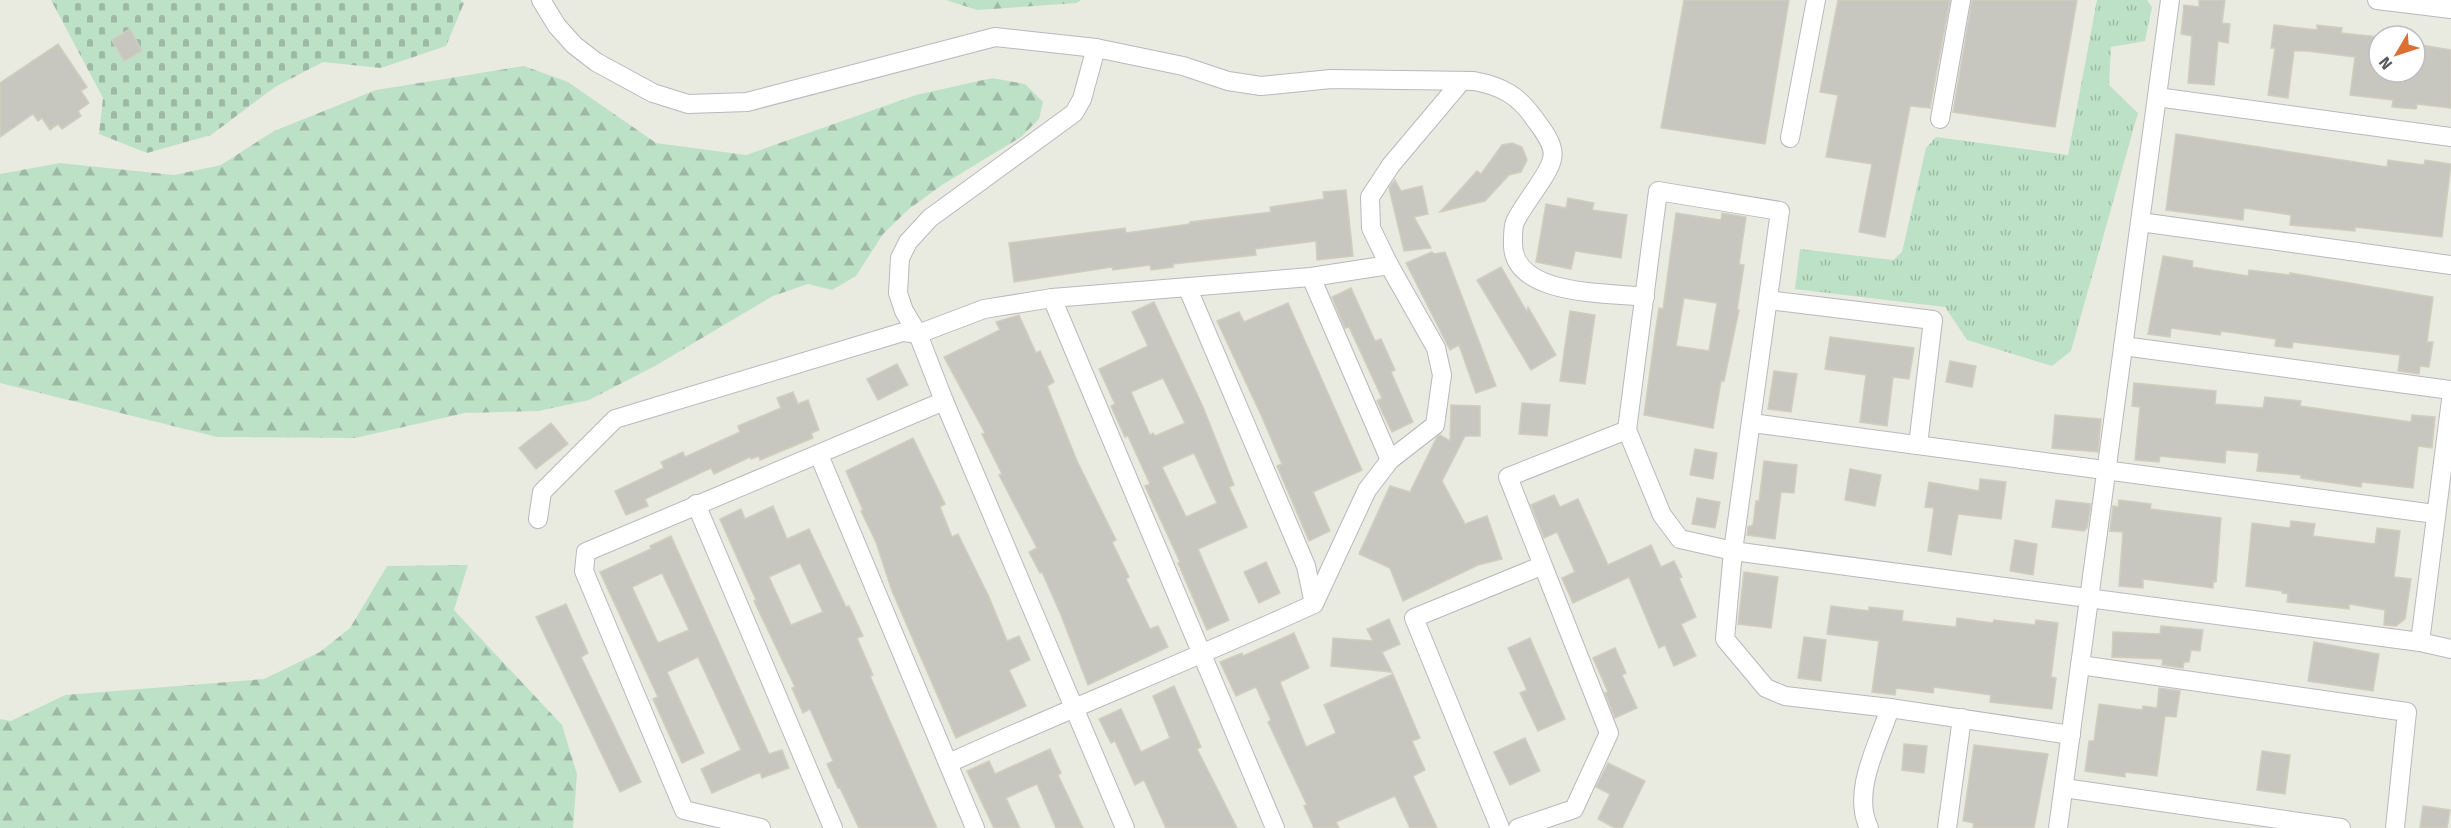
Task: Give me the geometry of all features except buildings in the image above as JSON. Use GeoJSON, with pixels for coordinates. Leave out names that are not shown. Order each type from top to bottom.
{"type":"FeatureCollection","features":[{"type":"Feature","properties":{"kind":"street"},"geometry":{"type":"LineString","coordinates":[[542,0],[557,26],[574,45],[596,62],[653,93],[688,104],[747,102],[994,37],[1096,48],[1183,66],[1228,81],[1261,86],[1331,79],[1460,83],[1473,81],[1508,90],[1528,110],[1551,144],[1553,158],[1514,225],[1512,249],[1516,263],[1525,274],[1564,288],[1645,297]]}},
{"type":"Feature","properties":{"kind":"street"},"geometry":{"type":"LineString","coordinates":[[1790,138],[1816,0]]}},
{"type":"Feature","properties":{"kind":"street"},"geometry":{"type":"LineString","coordinates":[[1940,119],[1961,0]]}},
{"type":"Feature","properties":{"kind":"street"},"geometry":{"type":"LineString","coordinates":[[2058,828],[2169,0]]}},
{"type":"Feature","properties":{"kind":"street"},"geometry":{"type":"LineString","coordinates":[[2377,0],[2451,9]]}},
{"type":"Feature","properties":{"kind":"street"},"geometry":{"type":"LineString","coordinates":[[1096,48],[1082,99],[1074,113],[930,218],[908,242],[900,258],[898,293],[904,311],[918,334],[944,401],[1076,706],[1125,828]]}},
{"type":"Feature","properties":{"kind":"street"},"geometry":{"type":"LineString","coordinates":[[949,763],[1076,706],[1203,655],[1314,604],[1367,490],[1390,460],[1435,425],[1442,375],[1436,348],[1371,228],[1370,197],[1391,165],[1460,83]]}},
{"type":"Feature","properties":{"kind":"street"},"geometry":{"type":"LineString","coordinates":[[2157,97],[2451,137]]}},
{"type":"Feature","properties":{"kind":"street"},"geometry":{"type":"LineString","coordinates":[[2071,735],[1890,708],[1785,696],[1766,688],[1725,639],[1733,551],[1780,211],[1658,191],[1627,430],[1662,515],[1680,539],[1733,551],[2420,642],[2451,649]]}},
{"type":"Feature","properties":{"kind":"street"},"geometry":{"type":"LineString","coordinates":[[2140,222],[2451,265]]}},
{"type":"Feature","properties":{"kind":"street"},"geometry":{"type":"LineString","coordinates":[[538,519],[542,492],[615,419],[903,332],[918,334],[984,309],[1052,298],[1188,289],[1311,277],[1389,265]]}},
{"type":"Feature","properties":{"kind":"street"},"geometry":{"type":"LineString","coordinates":[[1311,277],[1390,460]]}},
{"type":"Feature","properties":{"kind":"street"},"geometry":{"type":"LineString","coordinates":[[1188,289],[1306,566],[1314,604]]}},
{"type":"Feature","properties":{"kind":"street"},"geometry":{"type":"LineString","coordinates":[[1052,298],[1275,828]]}},
{"type":"Feature","properties":{"kind":"street"},"geometry":{"type":"LineString","coordinates":[[1768,300],[1933,320],[1918,445]]}},
{"type":"Feature","properties":{"kind":"street"},"geometry":{"type":"LineString","coordinates":[[2123,346],[2451,390]]}},
{"type":"Feature","properties":{"kind":"street"},"geometry":{"type":"LineString","coordinates":[[2420,642],[2451,400]]}},
{"type":"Feature","properties":{"kind":"street"},"geometry":{"type":"LineString","coordinates":[[761,828],[684,810],[584,571],[586,552],[944,401]]}},
{"type":"Feature","properties":{"kind":"street"},"geometry":{"type":"LineString","coordinates":[[1752,423],[2435,514]]}},
{"type":"Feature","properties":{"kind":"street"},"geometry":{"type":"LineString","coordinates":[[1518,828],[1574,809],[1609,733],[1541,566],[1508,477],[1627,430]]}},
{"type":"Feature","properties":{"kind":"street"},"geometry":{"type":"LineString","coordinates":[[819,454],[975,828]]}},
{"type":"Feature","properties":{"kind":"street"},"geometry":{"type":"LineString","coordinates":[[696,504],[833,828]]}},
{"type":"Feature","properties":{"kind":"street"},"geometry":{"type":"LineString","coordinates":[[1500,828],[1414,618],[1541,566]]}},
{"type":"Feature","properties":{"kind":"street"},"geometry":{"type":"LineString","coordinates":[[2080,665],[2407,712],[2395,828]]}},
{"type":"Feature","properties":{"kind":"street"},"geometry":{"type":"LineString","coordinates":[[1869,828],[1863,802],[1865,783],[1890,708]]}},
{"type":"Feature","properties":{"kind":"street"},"geometry":{"type":"LineString","coordinates":[[1947,828],[1962,718]]}},
{"type":"Feature","properties":{"kind":"street"},"geometry":{"type":"LineString","coordinates":[[2064,788],[2341,828]]}},
{"type":"Feature","properties":{"kind":"green space"},"geometry":{"type":"Polygon","coordinates":[[[51,0],[461,0],[464,3],[446,46],[381,68],[323,62],[275,87],[211,135],[147,153],[99,134],[103,98],[51,0]]]}},
{"type":"Feature","properties":{"kind":"green space"},"geometry":{"type":"Polygon","coordinates":[[[946,0],[1081,0],[1077,3],[977,10],[946,0]]]}},
{"type":"Feature","properties":{"kind":"green space"},"geometry":{"type":"Polygon","coordinates":[[[2097,0],[2147,0],[2152,7],[2145,41],[2111,47],[2109,85],[2138,113],[2071,351],[2052,366],[1967,340],[1945,307],[1795,289],[1800,249],[1893,260],[1902,252],[1926,148],[1936,137],[2068,155],[2097,0]]]}},
{"type":"Feature","properties":{"kind":"green space"},"geometry":{"type":"Polygon","coordinates":[[[524,66],[568,82],[656,143],[746,155],[916,95],[992,78],[1025,84],[1043,102],[1039,119],[1021,137],[942,185],[909,209],[883,234],[856,276],[832,290],[808,284],[773,296],[655,366],[589,400],[539,411],[465,413],[355,438],[217,437],[0,383],[0,174],[60,163],[174,175],[221,165],[274,131],[376,90],[524,66]]]}},
{"type":"Feature","properties":{"kind":"green space"},"geometry":{"type":"Polygon","coordinates":[[[468,565],[454,610],[562,725],[577,774],[573,828],[0,828],[0,719],[11,721],[65,695],[264,679],[320,652],[350,628],[387,566],[468,565]]]}}]}
